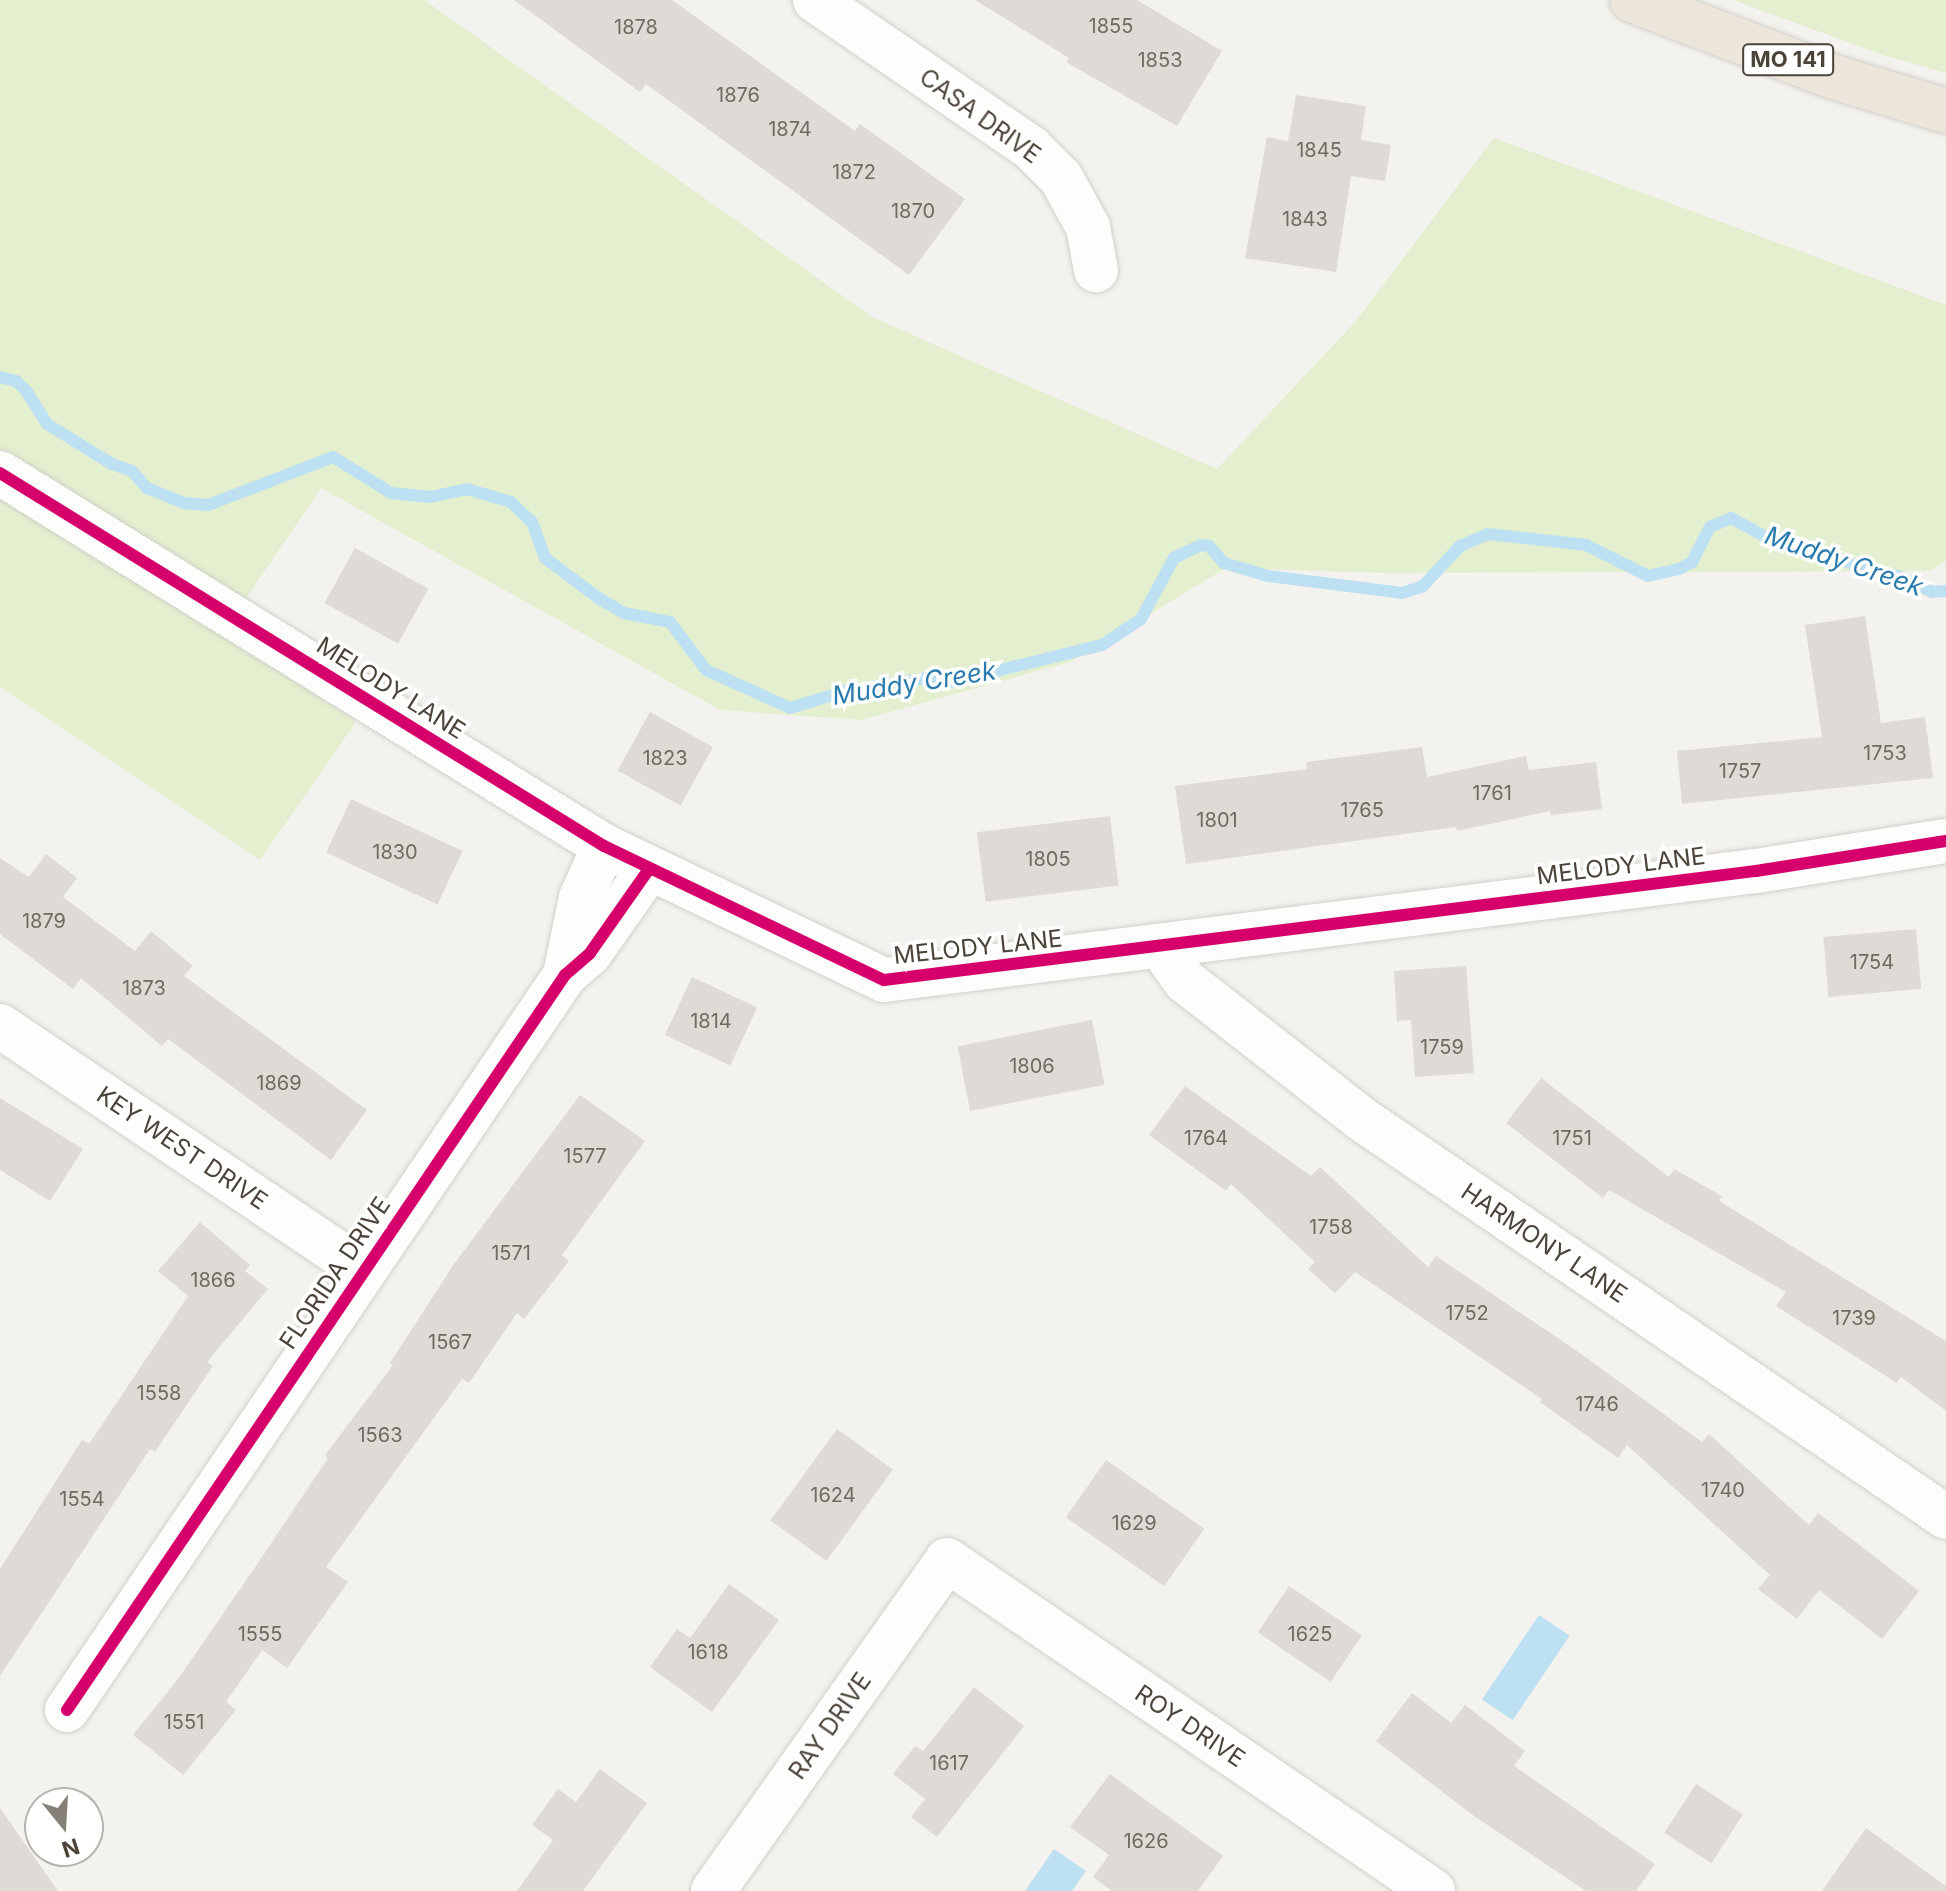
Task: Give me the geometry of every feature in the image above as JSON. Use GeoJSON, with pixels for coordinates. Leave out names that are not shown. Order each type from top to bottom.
{"type":"FeatureCollection","features":[{"type":"Feature","properties":{"kind":"highway","name":"MO 141"},"geometry":{"type":"LineString","coordinates":[[1632,0],[1834,77],[1946,111]]}},
{"type":"Feature","properties":{"kind":"street","name":"CASA DRIVE"},"geometry":{"type":"LineString","coordinates":[[815,0],[1031,148],[1061,178],[1088,227],[1096,270]]}},
{"type":"Feature","properties":{"kind":"street","name":"MELODY LANE"},"geometry":{"type":"LineString","coordinates":[[0,473],[604,846],[884,980],[1756,871],[1946,841]]}},
{"type":"Feature","properties":{"kind":"street","name":"FLORIDA DRIVE"},"geometry":{"type":"LineString","coordinates":[[565,975],[581,898],[604,846]]}},
{"type":"Feature","properties":{"kind":"street","name":"FLORIDA DRIVE"},"geometry":{"type":"LineString","coordinates":[[67,1710],[565,975],[590,953],[649,869]]}},
{"type":"Feature","properties":{"kind":"street","name":"HARMONY LANE"},"geometry":{"type":"LineString","coordinates":[[1161,947],[1185,981],[1363,1120],[1946,1517]]}},
{"type":"Feature","properties":{"kind":"street","name":"KEY WEST DRIVE"},"geometry":{"type":"LineString","coordinates":[[0,1026],[363,1270]]}},
{"type":"Feature","properties":{"kind":"street","name":"RAY DRIVE"},"geometry":{"type":"LineString","coordinates":[[713,1891],[947,1560]]}},
{"type":"Feature","properties":{"kind":"street","name":"ROY DRIVE"},"geometry":{"type":"LineString","coordinates":[[947,1560],[1433,1891]]}},
{"type":"Feature","properties":{"kind":"green space"},"geometry":{"type":"Polygon","coordinates":[[[0,0],[424,0],[874,318],[1217,469],[1355,322],[1494,138],[1946,305],[1946,561],[1930,571],[1389,573],[1226,568],[1070,662],[861,720],[720,710],[321,488],[243,603],[0,449],[0,0]]]}},
{"type":"Feature","properties":{"kind":"green space"},"geometry":{"type":"Polygon","coordinates":[[[1733,0],[1946,0],[1946,73],[1883,55],[1733,0]]]}},
{"type":"Feature","properties":{"kind":"green space"},"geometry":{"type":"Polygon","coordinates":[[[0,487],[356,722],[260,860],[0,687],[0,487]]]}},
{"type":"Feature","properties":{"kind":"water"},"geometry":{"type":"Polygon","coordinates":[[[1539,1615],[1570,1636],[1513,1720],[1482,1700],[1539,1615]]]}},
{"type":"Feature","properties":{"kind":"water"},"geometry":{"type":"Polygon","coordinates":[[[1054,1849],[1086,1871],[1072,1891],[1025,1891],[1054,1849]]]}},
{"type":"Feature","properties":{"kind":"building"},"geometry":{"type":"Polygon","coordinates":[[[514,0],[672,0],[855,131],[860,124],[965,199],[909,275],[646,84],[640,92],[514,0]]]}},
{"type":"Feature","properties":{"kind":"building"},"geometry":{"type":"Polygon","coordinates":[[[975,0],[1137,0],[1222,51],[1177,126],[1066,62],[1069,58],[975,0]]]}},
{"type":"Feature","properties":{"kind":"building"},"geometry":{"type":"Polygon","coordinates":[[[1296,95],[1366,106],[1361,140],[1391,145],[1385,181],[1351,176],[1336,272],[1245,258],[1267,137],[1288,141],[1296,95]]]}},
{"type":"Feature","properties":{"kind":"building"},"geometry":{"type":"Polygon","coordinates":[[[355,548],[428,589],[398,644],[324,603],[355,548]]]}},
{"type":"Feature","properties":{"kind":"building"},"geometry":{"type":"Polygon","coordinates":[[[1865,616],[1881,723],[1925,717],[1933,778],[1682,804],[1677,751],[1822,737],[1805,625],[1865,616]]]}},
{"type":"Feature","properties":{"kind":"building"},"geometry":{"type":"Polygon","coordinates":[[[650,712],[713,747],[680,806],[618,771],[650,712]]]}},
{"type":"Feature","properties":{"kind":"building"},"geometry":{"type":"Polygon","coordinates":[[[1422,747],[1427,777],[1526,756],[1529,770],[1596,762],[1602,809],[1551,815],[1550,811],[1457,831],[1456,827],[1186,864],[1175,786],[1307,769],[1306,762],[1422,747]]]}},
{"type":"Feature","properties":{"kind":"building"},"geometry":{"type":"Polygon","coordinates":[[[351,799],[462,851],[438,904],[326,852],[351,799]]]}},
{"type":"Feature","properties":{"kind":"building"},"geometry":{"type":"Polygon","coordinates":[[[1110,816],[1119,885],[986,902],[977,832],[1110,816]]]}},
{"type":"Feature","properties":{"kind":"building"},"geometry":{"type":"Polygon","coordinates":[[[46,854],[77,878],[63,897],[135,951],[151,931],[193,966],[184,976],[367,1110],[331,1160],[168,1039],[162,1046],[81,978],[73,989],[0,934],[0,858],[29,877],[46,854]]]}},
{"type":"Feature","properties":{"kind":"building"},"geometry":{"type":"Polygon","coordinates":[[[1916,929],[1921,989],[1829,997],[1823,937],[1916,929]]]}},
{"type":"Feature","properties":{"kind":"building"},"geometry":{"type":"Polygon","coordinates":[[[1466,966],[1474,1073],[1415,1077],[1411,1020],[1397,1021],[1394,971],[1466,966]]]}},
{"type":"Feature","properties":{"kind":"building"},"geometry":{"type":"Polygon","coordinates":[[[692,977],[757,1007],[730,1065],[665,1035],[692,977]]]}},
{"type":"Feature","properties":{"kind":"building"},"geometry":{"type":"Polygon","coordinates":[[[1092,1020],[1105,1085],[970,1111],[958,1046],[1092,1020]]]}},
{"type":"Feature","properties":{"kind":"building"},"geometry":{"type":"Polygon","coordinates":[[[1541,1078],[1669,1177],[1674,1169],[1722,1196],[1719,1201],[1946,1341],[1946,1411],[1901,1377],[1897,1383],[1776,1306],[1786,1292],[1609,1190],[1603,1198],[1506,1123],[1541,1078]]]}},
{"type":"Feature","properties":{"kind":"building"},"geometry":{"type":"Polygon","coordinates":[[[1185,1086],[1311,1176],[1320,1167],[1428,1267],[1436,1256],[1577,1351],[1702,1442],[1709,1434],[1809,1525],[1818,1513],[1919,1591],[1882,1639],[1819,1590],[1797,1619],[1758,1589],[1770,1575],[1627,1445],[1618,1458],[1540,1402],[1542,1399],[1355,1272],[1335,1293],[1308,1269],[1315,1262],[1231,1184],[1226,1191],[1149,1135],[1185,1086]]]}},
{"type":"Feature","properties":{"kind":"building"},"geometry":{"type":"Polygon","coordinates":[[[580,1095],[645,1141],[562,1255],[569,1261],[524,1319],[517,1313],[469,1383],[462,1379],[326,1567],[348,1582],[287,1668],[262,1650],[226,1702],[236,1710],[183,1775],[133,1735],[178,1679],[328,1458],[325,1455],[393,1365],[390,1363],[454,1264],[580,1095]]]}},
{"type":"Feature","properties":{"kind":"building"},"geometry":{"type":"Polygon","coordinates":[[[0,1098],[83,1149],[50,1201],[0,1170],[0,1098]]]}},
{"type":"Feature","properties":{"kind":"building"},"geometry":{"type":"Polygon","coordinates":[[[200,1222],[250,1265],[245,1271],[268,1289],[207,1362],[213,1366],[155,1452],[150,1449],[0,1676],[0,1569],[82,1440],[89,1444],[188,1296],[158,1271],[200,1222]]]}},
{"type":"Feature","properties":{"kind":"building"},"geometry":{"type":"Polygon","coordinates":[[[837,1429],[893,1470],[826,1561],[771,1520],[837,1429]]]}},
{"type":"Feature","properties":{"kind":"building"},"geometry":{"type":"Polygon","coordinates":[[[1106,1460],[1204,1529],[1164,1586],[1066,1517],[1106,1460]]]}},
{"type":"Feature","properties":{"kind":"building"},"geometry":{"type":"Polygon","coordinates":[[[729,1584],[779,1620],[712,1712],[650,1667],[677,1629],[690,1638],[729,1584]]]}},
{"type":"Feature","properties":{"kind":"building"},"geometry":{"type":"Polygon","coordinates":[[[1289,1586],[1362,1635],[1331,1682],[1258,1632],[1289,1586]]]}},
{"type":"Feature","properties":{"kind":"building"},"geometry":{"type":"Polygon","coordinates":[[[974,1687],[1024,1726],[937,1837],[911,1817],[925,1799],[893,1774],[915,1746],[923,1751],[974,1687]]]}},
{"type":"Feature","properties":{"kind":"building"},"geometry":{"type":"Polygon","coordinates":[[[1412,1693],[1451,1723],[1465,1705],[1525,1751],[1514,1766],[1655,1864],[1636,1891],[1586,1891],[1474,1816],[1376,1741],[1412,1693]]]}},
{"type":"Feature","properties":{"kind":"building"},"geometry":{"type":"Polygon","coordinates":[[[600,1769],[647,1803],[583,1891],[517,1891],[553,1840],[532,1825],[558,1789],[576,1802],[600,1769]]]}},
{"type":"Feature","properties":{"kind":"building"},"geometry":{"type":"Polygon","coordinates":[[[1110,1774],[1223,1856],[1198,1891],[1112,1891],[1093,1877],[1109,1855],[1070,1827],[1110,1774]]]}},
{"type":"Feature","properties":{"kind":"building"},"geometry":{"type":"Polygon","coordinates":[[[1696,1784],[1743,1814],[1711,1863],[1664,1833],[1696,1784]]]}},
{"type":"Feature","properties":{"kind":"building"},"geometry":{"type":"Polygon","coordinates":[[[0,1808],[24,1842],[24,1867],[41,1867],[58,1891],[0,1891],[0,1808]]]}},
{"type":"Feature","properties":{"kind":"building"},"geometry":{"type":"Polygon","coordinates":[[[1866,1828],[1946,1886],[1946,1891],[1822,1891],[1866,1828]]]}},
{"type":"Feature","properties":{"kind":"waterway","name":"Muddy Creek"},"geometry":{"type":"LineString","coordinates":[[0,377],[16,381],[27,392],[47,424],[112,464],[132,471],[147,488],[184,503],[208,505],[333,457],[391,493],[430,497],[467,489],[511,502],[532,522],[545,558],[597,597],[624,613],[670,622],[706,670],[790,708],[846,691],[925,678],[948,683],[1102,645],[1141,619],[1174,558],[1201,545],[1209,546],[1224,563],[1268,576],[1402,593],[1423,586],[1460,546],[1488,534],[1586,545],[1648,576],[1679,569],[1692,562],[1710,527],[1731,518],[1777,543],[1898,576],[1933,592],[1946,591]]}},
{"type":"Feature","properties":{"kind":"cycle path"},"geometry":{"type":"LineString","coordinates":[[0,473],[604,846],[884,980],[1756,871],[1946,841]]}},
{"type":"Feature","properties":{"kind":"cycle path"},"geometry":{"type":"LineString","coordinates":[[67,1710],[565,975],[590,953],[649,869]]}}]}
